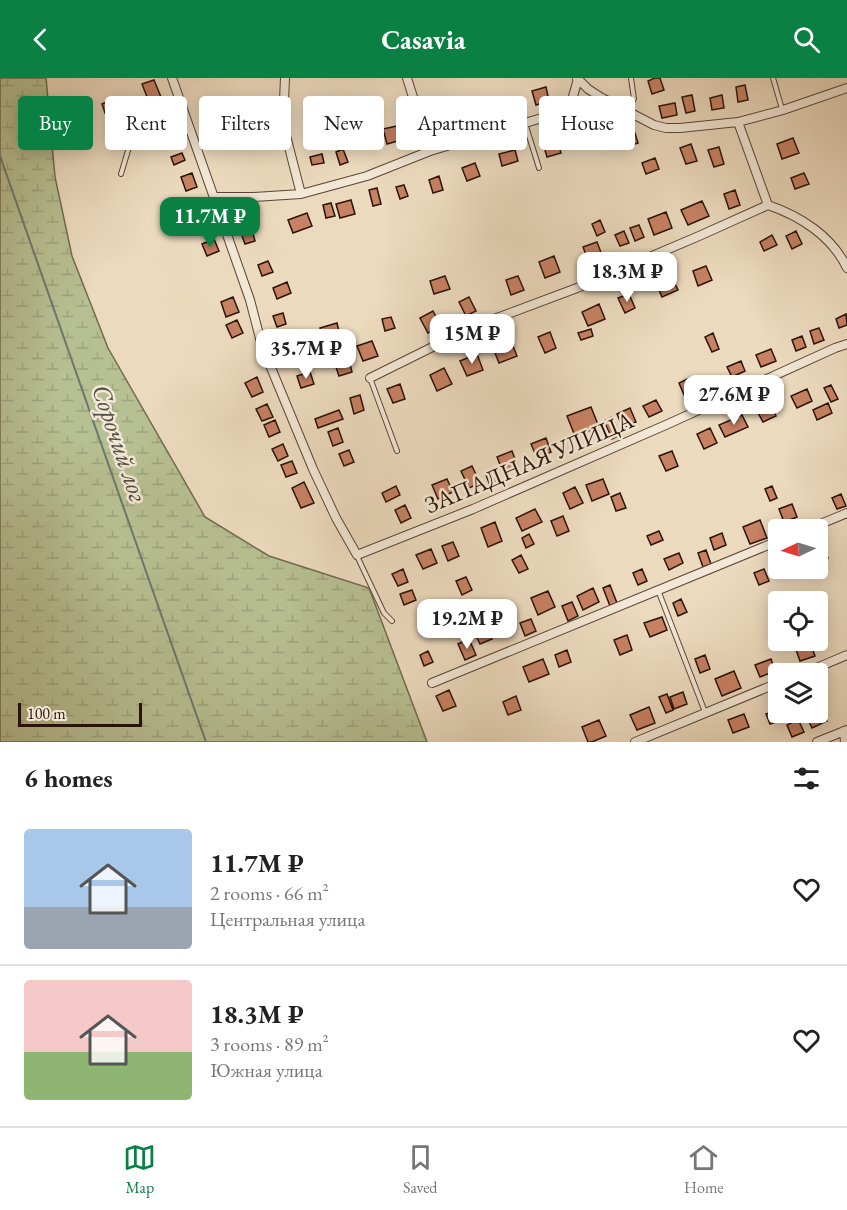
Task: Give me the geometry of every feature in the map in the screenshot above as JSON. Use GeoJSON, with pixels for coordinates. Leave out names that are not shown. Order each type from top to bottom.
{"type":"FeatureCollection","features":[{"type":"Feature","properties":{"kind":"street"},"geometry":{"type":"LineString","coordinates":[[172,78],[178,96]]}},
{"type":"Feature","properties":{"kind":"street"},"geometry":{"type":"LineString","coordinates":[[285,78],[283,124],[301,194]]}},
{"type":"Feature","properties":{"kind":"street"},"geometry":{"type":"LineString","coordinates":[[407,78],[430,151]]}},
{"type":"Feature","properties":{"kind":"street"},"geometry":{"type":"LineString","coordinates":[[580,79],[588,89],[599,96]]}},
{"type":"Feature","properties":{"kind":"street"},"geometry":{"type":"LineString","coordinates":[[574,96],[580,79]]}},
{"type":"Feature","properties":{"kind":"street"},"geometry":{"type":"LineString","coordinates":[[635,116],[666,128],[738,122],[783,110],[847,88]]}},
{"type":"Feature","properties":{"kind":"street"},"geometry":{"type":"LineString","coordinates":[[187,121],[250,300],[262,346],[336,518],[357,555]]}},
{"type":"Feature","properties":{"kind":"street"},"geometry":{"type":"LineString","coordinates":[[738,122],[768,205]]}},
{"type":"Feature","properties":{"kind":"street"},"geometry":{"type":"LineString","coordinates":[[214,197],[301,194],[367,176],[433,150]]}},
{"type":"Feature","properties":{"kind":"street"},"geometry":{"type":"LineString","coordinates":[[224,226],[237,208],[253,197]]}},
{"type":"Feature","properties":{"kind":"street"},"geometry":{"type":"LineString","coordinates":[[370,378],[473,327],[607,275],[768,205],[802,220],[835,247],[846,264]]}},
{"type":"Feature","properties":{"kind":"street","name":"ЗАПАДНАЯ УЛИЦА"},"geometry":{"type":"LineString","coordinates":[[357,555],[474,509],[847,344]]}},
{"type":"Feature","properties":{"kind":"street"},"geometry":{"type":"LineString","coordinates":[[828,521],[847,513]]}},
{"type":"Feature","properties":{"kind":"street"},"geometry":{"type":"LineString","coordinates":[[432,683],[768,545]]}},
{"type":"Feature","properties":{"kind":"street"},"geometry":{"type":"LineString","coordinates":[[828,663],[847,655]]}},
{"type":"Feature","properties":{"kind":"street"},"geometry":{"type":"LineString","coordinates":[[635,742],[768,687]]}},
{"type":"Feature","properties":{"kind":"street"},"geometry":{"type":"LineString","coordinates":[[817,742],[846,731],[845,742]]}},
{"type":"Feature","properties":{"kind":"lane"},"geometry":{"type":"LineString","coordinates":[[631,78],[634,96]]}},
{"type":"Feature","properties":{"kind":"lane"},"geometry":{"type":"LineString","coordinates":[[773,78],[783,110]]}},
{"type":"Feature","properties":{"kind":"lane"},"geometry":{"type":"LineString","coordinates":[[527,129],[539,168]]}},
{"type":"Feature","properties":{"kind":"lane"},"geometry":{"type":"LineString","coordinates":[[121,174],[128,150]]}},
{"type":"Feature","properties":{"kind":"lane"},"geometry":{"type":"LineString","coordinates":[[370,378],[397,451]]}},
{"type":"Feature","properties":{"kind":"lane"},"geometry":{"type":"LineString","coordinates":[[357,555],[384,613],[392,621]]}},
{"type":"Feature","properties":{"kind":"lane"},"geometry":{"type":"LineString","coordinates":[[658,590],[705,712]]}},
{"type":"Feature","properties":{"kind":"green space"},"geometry":{"type":"Polygon","coordinates":[[[0,78],[46,78],[48,96],[18,96],[18,150],[53,150],[55,177],[72,256],[108,348],[205,517],[269,556],[369,588],[427,742],[0,742],[0,78]]]}},
{"type":"Feature","properties":{"kind":"building"},"geometry":{"type":"Polygon","coordinates":[[[660,78],[664,90],[652,94],[648,81],[660,78]]]}},
{"type":"Feature","properties":{"kind":"building"},"geometry":{"type":"Polygon","coordinates":[[[154,80],[161,96],[147,96],[142,84],[154,80]]]}},
{"type":"Feature","properties":{"kind":"building"},"geometry":{"type":"Polygon","coordinates":[[[745,85],[748,100],[738,102],[736,87],[745,85]]]}},
{"type":"Feature","properties":{"kind":"building"},"geometry":{"type":"Polygon","coordinates":[[[546,87],[548,96],[539,96],[539,104],[536,105],[532,91],[546,87]]]}},
{"type":"Feature","properties":{"kind":"building"},"geometry":{"type":"Polygon","coordinates":[[[692,95],[695,111],[686,113],[682,97],[692,95]]]}},
{"type":"Feature","properties":{"kind":"building"},"geometry":{"type":"Polygon","coordinates":[[[722,95],[724,108],[712,110],[710,98],[722,95]]]}},
{"type":"Feature","properties":{"kind":"building"},"geometry":{"type":"Polygon","coordinates":[[[675,103],[677,115],[662,118],[659,106],[675,103]]]}},
{"type":"Feature","properties":{"kind":"building"},"geometry":{"type":"Polygon","coordinates":[[[396,126],[396,141],[387,144],[384,129],[396,126]]]}},
{"type":"Feature","properties":{"kind":"building"},"geometry":{"type":"Polygon","coordinates":[[[793,138],[799,153],[782,159],[777,144],[793,138]]]}},
{"type":"Feature","properties":{"kind":"building"},"geometry":{"type":"Polygon","coordinates":[[[691,144],[697,161],[686,164],[680,148],[691,144]]]}},
{"type":"Feature","properties":{"kind":"building"},"geometry":{"type":"Polygon","coordinates":[[[719,147],[724,164],[714,167],[708,150],[719,147]]]}},
{"type":"Feature","properties":{"kind":"building"},"geometry":{"type":"Polygon","coordinates":[[[343,150],[348,162],[340,165],[336,152],[343,150]]]}},
{"type":"Feature","properties":{"kind":"building"},"geometry":{"type":"Polygon","coordinates":[[[515,150],[518,161],[502,166],[499,154],[515,150]]]}},
{"type":"Feature","properties":{"kind":"building"},"geometry":{"type":"Polygon","coordinates":[[[545,150],[560,150],[561,153],[547,157],[545,150]]]}},
{"type":"Feature","properties":{"kind":"building"},"geometry":{"type":"Polygon","coordinates":[[[182,153],[185,160],[174,165],[171,157],[182,153]]]}},
{"type":"Feature","properties":{"kind":"building"},"geometry":{"type":"Polygon","coordinates":[[[322,154],[324,163],[312,165],[310,157],[322,154]]]}},
{"type":"Feature","properties":{"kind":"building"},"geometry":{"type":"Polygon","coordinates":[[[655,158],[659,169],[646,174],[642,163],[655,158]]]}},
{"type":"Feature","properties":{"kind":"building"},"geometry":{"type":"Polygon","coordinates":[[[475,163],[480,176],[467,181],[462,168],[475,163]]]}},
{"type":"Feature","properties":{"kind":"building"},"geometry":{"type":"Polygon","coordinates":[[[192,173],[197,187],[186,191],[181,177],[192,173]]]}},
{"type":"Feature","properties":{"kind":"building"},"geometry":{"type":"Polygon","coordinates":[[[804,173],[809,184],[795,189],[791,178],[804,173]]]}},
{"type":"Feature","properties":{"kind":"building"},"geometry":{"type":"Polygon","coordinates":[[[439,176],[443,190],[433,193],[429,180],[439,176]]]}},
{"type":"Feature","properties":{"kind":"building"},"geometry":{"type":"Polygon","coordinates":[[[404,185],[408,196],[400,199],[396,187],[404,185]]]}},
{"type":"Feature","properties":{"kind":"building"},"geometry":{"type":"Polygon","coordinates":[[[377,188],[381,204],[373,206],[369,190],[377,188]]]}},
{"type":"Feature","properties":{"kind":"building"},"geometry":{"type":"Polygon","coordinates":[[[735,190],[740,205],[729,209],[724,194],[735,190]]]}},
{"type":"Feature","properties":{"kind":"building"},"geometry":{"type":"Polygon","coordinates":[[[205,199],[209,209],[192,216],[189,205],[205,199]]]}},
{"type":"Feature","properties":{"kind":"building"},"geometry":{"type":"Polygon","coordinates":[[[351,200],[355,214],[340,218],[336,204],[351,200]]]}},
{"type":"Feature","properties":{"kind":"building"},"geometry":{"type":"Polygon","coordinates":[[[702,201],[709,216],[688,225],[681,210],[702,201]]]}},
{"type":"Feature","properties":{"kind":"building"},"geometry":{"type":"Polygon","coordinates":[[[331,203],[335,216],[326,218],[323,205],[331,203]]]}},
{"type":"Feature","properties":{"kind":"building"},"geometry":{"type":"Polygon","coordinates":[[[666,212],[672,228],[654,235],[648,219],[666,212]]]}},
{"type":"Feature","properties":{"kind":"building"},"geometry":{"type":"Polygon","coordinates":[[[307,213],[312,226],[293,233],[288,220],[307,213]]]}},
{"type":"Feature","properties":{"kind":"building"},"geometry":{"type":"Polygon","coordinates":[[[600,220],[605,232],[597,236],[592,224],[600,220]]]}},
{"type":"Feature","properties":{"kind":"building"},"geometry":{"type":"Polygon","coordinates":[[[639,225],[644,237],[635,241],[630,228],[639,225]]]}},
{"type":"Feature","properties":{"kind":"building"},"geometry":{"type":"Polygon","coordinates":[[[252,230],[255,241],[245,244],[241,233],[252,230]]]}},
{"type":"Feature","properties":{"kind":"building"},"geometry":{"type":"Polygon","coordinates":[[[624,231],[629,243],[620,246],[615,235],[624,231]]]}},
{"type":"Feature","properties":{"kind":"building"},"geometry":{"type":"Polygon","coordinates":[[[796,231],[802,244],[792,249],[786,236],[796,231]]]}},
{"type":"Feature","properties":{"kind":"building"},"geometry":{"type":"Polygon","coordinates":[[[772,235],[777,245],[764,251],[760,242],[772,235]]]}},
{"type":"Feature","properties":{"kind":"building"},"geometry":{"type":"Polygon","coordinates":[[[214,239],[219,251],[207,256],[202,244],[214,239]]]}},
{"type":"Feature","properties":{"kind":"building"},"geometry":{"type":"Polygon","coordinates":[[[597,242],[602,255],[588,260],[583,247],[597,242]]]}},
{"type":"Feature","properties":{"kind":"building"},"geometry":{"type":"Polygon","coordinates":[[[554,256],[560,272],[545,278],[539,262],[554,256]]]}},
{"type":"Feature","properties":{"kind":"building"},"geometry":{"type":"Polygon","coordinates":[[[268,261],[273,272],[262,276],[258,265],[268,261]]]}},
{"type":"Feature","properties":{"kind":"building"},"geometry":{"type":"Polygon","coordinates":[[[706,266],[712,280],[698,286],[693,271],[706,266]]]}},
{"type":"Feature","properties":{"kind":"building"},"geometry":{"type":"Polygon","coordinates":[[[445,276],[450,289],[434,294],[430,281],[445,276]]]}},
{"type":"Feature","properties":{"kind":"building"},"geometry":{"type":"Polygon","coordinates":[[[518,276],[524,290],[511,295],[506,280],[518,276]]]}},
{"type":"Feature","properties":{"kind":"building"},"geometry":{"type":"Polygon","coordinates":[[[671,276],[678,290],[662,297],[656,283],[671,276]]]}},
{"type":"Feature","properties":{"kind":"building"},"geometry":{"type":"Polygon","coordinates":[[[287,282],[291,293],[277,299],[273,288],[287,282]]]}},
{"type":"Feature","properties":{"kind":"building"},"geometry":{"type":"Polygon","coordinates":[[[629,294],[635,308],[625,313],[618,298],[629,294]]]}},
{"type":"Feature","properties":{"kind":"building"},"geometry":{"type":"Polygon","coordinates":[[[233,297],[239,312],[226,317],[221,302],[233,297]]]}},
{"type":"Feature","properties":{"kind":"building"},"geometry":{"type":"Polygon","coordinates":[[[469,297],[476,311],[466,316],[459,302],[469,297]]]}},
{"type":"Feature","properties":{"kind":"building"},"geometry":{"type":"Polygon","coordinates":[[[599,304],[605,319],[588,326],[582,312],[599,304]]]}},
{"type":"Feature","properties":{"kind":"building"},"geometry":{"type":"Polygon","coordinates":[[[433,311],[441,327],[428,333],[420,318],[433,311]]]}},
{"type":"Feature","properties":{"kind":"building"},"geometry":{"type":"Polygon","coordinates":[[[283,313],[286,324],[277,327],[273,316],[283,313]]]}},
{"type":"Feature","properties":{"kind":"building"},"geometry":{"type":"Polygon","coordinates":[[[846,314],[847,325],[839,328],[836,319],[846,314]]]}},
{"type":"Feature","properties":{"kind":"building"},"geometry":{"type":"Polygon","coordinates":[[[391,317],[395,328],[385,331],[382,319],[391,317]]]}},
{"type":"Feature","properties":{"kind":"building"},"geometry":{"type":"Polygon","coordinates":[[[237,320],[243,333],[232,338],[226,325],[237,320]]]}},
{"type":"Feature","properties":{"kind":"building"},"geometry":{"type":"Polygon","coordinates":[[[337,323],[341,341],[325,345],[320,328],[337,323]]]}},
{"type":"Feature","properties":{"kind":"building"},"geometry":{"type":"Polygon","coordinates":[[[819,328],[824,340],[814,344],[810,331],[819,328]]]}},
{"type":"Feature","properties":{"kind":"building"},"geometry":{"type":"Polygon","coordinates":[[[591,329],[593,336],[581,340],[578,333],[591,329]]]}},
{"type":"Feature","properties":{"kind":"building"},"geometry":{"type":"Polygon","coordinates":[[[550,332],[556,348],[545,353],[538,337],[550,332]]]}},
{"type":"Feature","properties":{"kind":"building"},"geometry":{"type":"Polygon","coordinates":[[[713,333],[719,349],[712,352],[705,337],[713,333]]]}},
{"type":"Feature","properties":{"kind":"building"},"geometry":{"type":"Polygon","coordinates":[[[802,336],[806,347],[796,351],[792,340],[802,336]]]}},
{"type":"Feature","properties":{"kind":"building"},"geometry":{"type":"Polygon","coordinates":[[[372,341],[378,356],[363,361],[357,346],[372,341]]]}},
{"type":"Feature","properties":{"kind":"building"},"geometry":{"type":"Polygon","coordinates":[[[511,341],[517,356],[499,363],[493,348],[511,341]]]}},
{"type":"Feature","properties":{"kind":"building"},"geometry":{"type":"Polygon","coordinates":[[[771,349],[776,361],[761,367],[756,355],[771,349]]]}},
{"type":"Feature","properties":{"kind":"building"},"geometry":{"type":"Polygon","coordinates":[[[477,354],[483,370],[467,376],[460,361],[477,354]]]}},
{"type":"Feature","properties":{"kind":"building"},"geometry":{"type":"Polygon","coordinates":[[[349,360],[352,372],[339,376],[335,364],[349,360]]]}},
{"type":"Feature","properties":{"kind":"building"},"geometry":{"type":"Polygon","coordinates":[[[741,361],[745,371],[732,377],[727,367],[741,361]]]}},
{"type":"Feature","properties":{"kind":"building"},"geometry":{"type":"Polygon","coordinates":[[[444,368],[452,384],[437,391],[430,375],[444,368]]]}},
{"type":"Feature","properties":{"kind":"building"},"geometry":{"type":"Polygon","coordinates":[[[310,372],[314,384],[301,388],[297,376],[310,372]]]}},
{"type":"Feature","properties":{"kind":"building"},"geometry":{"type":"Polygon","coordinates":[[[257,377],[263,392],[252,397],[245,383],[257,377]]]}},
{"type":"Feature","properties":{"kind":"building"},"geometry":{"type":"Polygon","coordinates":[[[691,377],[697,392],[685,397],[679,383],[691,377]]]}},
{"type":"Feature","properties":{"kind":"building"},"geometry":{"type":"Polygon","coordinates":[[[400,384],[405,399],[393,403],[387,389],[400,384]]]}},
{"type":"Feature","properties":{"kind":"building"},"geometry":{"type":"Polygon","coordinates":[[[831,385],[838,399],[831,402],[824,388],[831,385]]]}},
{"type":"Feature","properties":{"kind":"building"},"geometry":{"type":"Polygon","coordinates":[[[807,389],[812,401],[797,408],[791,396],[807,389]]]}},
{"type":"Feature","properties":{"kind":"building"},"geometry":{"type":"Polygon","coordinates":[[[360,395],[364,410],[354,414],[350,398],[360,395]]]}},
{"type":"Feature","properties":{"kind":"building"},"geometry":{"type":"Polygon","coordinates":[[[656,400],[662,411],[649,417],[643,406],[656,400]]]}},
{"type":"Feature","properties":{"kind":"building"},"geometry":{"type":"Polygon","coordinates":[[[770,403],[776,416],[763,422],[756,409],[770,403]]]}},
{"type":"Feature","properties":{"kind":"building"},"geometry":{"type":"Polygon","coordinates":[[[828,403],[832,413],[817,420],[813,410],[828,403]]]}},
{"type":"Feature","properties":{"kind":"building"},"geometry":{"type":"Polygon","coordinates":[[[267,404],[273,417],[262,421],[256,409],[267,404]]]}},
{"type":"Feature","properties":{"kind":"building"},"geometry":{"type":"Polygon","coordinates":[[[591,407],[599,427],[575,436],[567,416],[591,407]]]}},
{"type":"Feature","properties":{"kind":"building"},"geometry":{"type":"Polygon","coordinates":[[[630,408],[636,422],[623,428],[617,414],[630,408]]]}},
{"type":"Feature","properties":{"kind":"building"},"geometry":{"type":"Polygon","coordinates":[[[339,410],[343,419],[318,428],[315,419],[339,410]]]}},
{"type":"Feature","properties":{"kind":"building"},"geometry":{"type":"Polygon","coordinates":[[[742,415],[748,427],[725,437],[719,425],[742,415]]]}},
{"type":"Feature","properties":{"kind":"building"},"geometry":{"type":"Polygon","coordinates":[[[612,417],[620,435],[612,439],[604,421],[612,417]]]}},
{"type":"Feature","properties":{"kind":"building"},"geometry":{"type":"Polygon","coordinates":[[[275,420],[280,432],[269,437],[264,425],[275,420]]]}},
{"type":"Feature","properties":{"kind":"building"},"geometry":{"type":"Polygon","coordinates":[[[338,428],[343,442],[333,446],[328,432],[338,428]]]}},
{"type":"Feature","properties":{"kind":"building"},"geometry":{"type":"Polygon","coordinates":[[[710,428],[717,443],[704,449],[697,434],[710,428]]]}},
{"type":"Feature","properties":{"kind":"building"},"geometry":{"type":"Polygon","coordinates":[[[546,438],[551,452],[537,458],[531,444],[546,438]]]}},
{"type":"Feature","properties":{"kind":"building"},"geometry":{"type":"Polygon","coordinates":[[[283,444],[288,456],[278,461],[272,449],[283,444]]]}},
{"type":"Feature","properties":{"kind":"building"},"geometry":{"type":"Polygon","coordinates":[[[349,450],[354,462],[344,466],[339,454],[349,450]]]}},
{"type":"Feature","properties":{"kind":"building"},"geometry":{"type":"Polygon","coordinates":[[[512,451],[518,467],[503,472],[497,457],[512,451]]]}},
{"type":"Feature","properties":{"kind":"building"},"geometry":{"type":"Polygon","coordinates":[[[672,451],[678,466],[666,471],[659,456],[672,451]]]}},
{"type":"Feature","properties":{"kind":"building"},"geometry":{"type":"Polygon","coordinates":[[[292,461],[297,473],[286,477],[281,465],[292,461]]]}},
{"type":"Feature","properties":{"kind":"building"},"geometry":{"type":"Polygon","coordinates":[[[472,466],[480,483],[469,488],[461,471],[472,466]]]}},
{"type":"Feature","properties":{"kind":"building"},"geometry":{"type":"Polygon","coordinates":[[[495,471],[500,484],[491,488],[486,475],[495,471]]]}},
{"type":"Feature","properties":{"kind":"building"},"geometry":{"type":"Polygon","coordinates":[[[447,479],[453,492],[438,499],[432,485],[447,479]]]}},
{"type":"Feature","properties":{"kind":"building"},"geometry":{"type":"Polygon","coordinates":[[[603,479],[609,494],[592,501],[586,485],[603,479]]]}},
{"type":"Feature","properties":{"kind":"building"},"geometry":{"type":"Polygon","coordinates":[[[304,482],[314,503],[301,508],[292,488],[304,482]]]}},
{"type":"Feature","properties":{"kind":"building"},"geometry":{"type":"Polygon","coordinates":[[[396,486],[400,495],[386,502],[382,493],[396,486]]]}},
{"type":"Feature","properties":{"kind":"building"},"geometry":{"type":"Polygon","coordinates":[[[772,486],[777,498],[770,501],[765,489],[772,486]]]}},
{"type":"Feature","properties":{"kind":"building"},"geometry":{"type":"Polygon","coordinates":[[[575,487],[583,503],[570,509],[563,493],[575,487]]]}},
{"type":"Feature","properties":{"kind":"building"},"geometry":{"type":"Polygon","coordinates":[[[620,493],[626,508],[616,511],[611,497],[620,493]]]}},
{"type":"Feature","properties":{"kind":"building"},"geometry":{"type":"Polygon","coordinates":[[[841,494],[846,506],[837,509],[832,498],[841,494]]]}},
{"type":"Feature","properties":{"kind":"building"},"geometry":{"type":"Polygon","coordinates":[[[792,504],[797,517],[783,519],[779,509],[792,504]]]}},
{"type":"Feature","properties":{"kind":"building"},"geometry":{"type":"Polygon","coordinates":[[[405,505],[411,518],[401,523],[395,510],[405,505]]]}},
{"type":"Feature","properties":{"kind":"building"},"geometry":{"type":"Polygon","coordinates":[[[535,509],[542,522],[522,531],[516,518],[535,509]]]}},
{"type":"Feature","properties":{"kind":"building"},"geometry":{"type":"Polygon","coordinates":[[[563,516],[569,531],[557,536],[551,521],[563,516]]]}},
{"type":"Feature","properties":{"kind":"building"},"geometry":{"type":"Polygon","coordinates":[[[760,520],[767,538],[750,544],[743,527],[760,520]]]}},
{"type":"Feature","properties":{"kind":"building"},"geometry":{"type":"Polygon","coordinates":[[[495,522],[502,541],[488,547],[481,528],[495,522]]]}},
{"type":"Feature","properties":{"kind":"building"},"geometry":{"type":"Polygon","coordinates":[[[659,531],[663,540],[651,545],[647,536],[659,531]]]}},
{"type":"Feature","properties":{"kind":"building"},"geometry":{"type":"Polygon","coordinates":[[[722,533],[726,545],[714,550],[710,538],[722,533]]]}},
{"type":"Feature","properties":{"kind":"building"},"geometry":{"type":"Polygon","coordinates":[[[529,534],[534,544],[526,548],[522,538],[529,534]]]}},
{"type":"Feature","properties":{"kind":"building"},"geometry":{"type":"Polygon","coordinates":[[[453,542],[459,556],[448,561],[442,546],[453,542]]]}},
{"type":"Feature","properties":{"kind":"building"},"geometry":{"type":"Polygon","coordinates":[[[431,549],[437,563],[423,569],[416,555],[431,549]]]}},
{"type":"Feature","properties":{"kind":"building"},"geometry":{"type":"Polygon","coordinates":[[[706,550],[711,564],[703,567],[698,553],[706,550]]]}},
{"type":"Feature","properties":{"kind":"building"},"geometry":{"type":"Polygon","coordinates":[[[679,553],[683,563],[669,570],[664,559],[679,553]]]}},
{"type":"Feature","properties":{"kind":"building"},"geometry":{"type":"Polygon","coordinates":[[[521,555],[528,569],[519,573],[512,560],[521,555]]]}},
{"type":"Feature","properties":{"kind":"building"},"geometry":{"type":"Polygon","coordinates":[[[403,569],[408,582],[398,586],[392,574],[403,569]]]}},
{"type":"Feature","properties":{"kind":"building"},"geometry":{"type":"Polygon","coordinates":[[[642,569],[647,581],[638,585],[633,573],[642,569]]]}},
{"type":"Feature","properties":{"kind":"building"},"geometry":{"type":"Polygon","coordinates":[[[764,569],[769,581],[759,585],[754,573],[764,569]]]}},
{"type":"Feature","properties":{"kind":"building"},"geometry":{"type":"Polygon","coordinates":[[[466,577],[472,590],[462,595],[456,581],[466,577]]]}},
{"type":"Feature","properties":{"kind":"building"},"geometry":{"type":"Polygon","coordinates":[[[610,585],[617,603],[610,606],[603,588],[610,585]]]}},
{"type":"Feature","properties":{"kind":"building"},"geometry":{"type":"Polygon","coordinates":[[[593,588],[599,602],[583,610],[577,596],[593,588]]]}},
{"type":"Feature","properties":{"kind":"building"},"geometry":{"type":"Polygon","coordinates":[[[412,590],[416,600],[404,605],[400,594],[412,590]]]}},
{"type":"Feature","properties":{"kind":"building"},"geometry":{"type":"Polygon","coordinates":[[[548,591],[555,607],[538,615],[531,598],[548,591]]]}},
{"type":"Feature","properties":{"kind":"building"},"geometry":{"type":"Polygon","coordinates":[[[681,599],[687,612],[678,616],[673,603],[681,599]]]}},
{"type":"Feature","properties":{"kind":"building"},"geometry":{"type":"Polygon","coordinates":[[[572,602],[578,616],[568,621],[562,606],[572,602]]]}},
{"type":"Feature","properties":{"kind":"building"},"geometry":{"type":"Polygon","coordinates":[[[662,617],[667,630],[650,637],[644,623],[662,617]]]}},
{"type":"Feature","properties":{"kind":"building"},"geometry":{"type":"Polygon","coordinates":[[[531,619],[536,631],[525,636],[520,623],[531,619]]]}},
{"type":"Feature","properties":{"kind":"building"},"geometry":{"type":"Polygon","coordinates":[[[487,628],[492,639],[480,644],[475,634],[487,628]]]}},
{"type":"Feature","properties":{"kind":"building"},"geometry":{"type":"Polygon","coordinates":[[[627,635],[632,650],[620,655],[614,640],[627,635]]]}},
{"type":"Feature","properties":{"kind":"building"},"geometry":{"type":"Polygon","coordinates":[[[469,639],[476,655],[465,660],[458,644],[469,639]]]}},
{"type":"Feature","properties":{"kind":"building"},"geometry":{"type":"Polygon","coordinates":[[[567,650],[571,662],[559,667],[555,655],[567,650]]]}},
{"type":"Feature","properties":{"kind":"building"},"geometry":{"type":"Polygon","coordinates":[[[428,651],[433,662],[424,666],[420,655],[428,651]]]}},
{"type":"Feature","properties":{"kind":"building"},"geometry":{"type":"Polygon","coordinates":[[[796,651],[813,651],[815,656],[800,661],[796,651]]]}},
{"type":"Feature","properties":{"kind":"building"},"geometry":{"type":"Polygon","coordinates":[[[705,655],[710,669],[700,673],[695,659],[705,655]]]}},
{"type":"Feature","properties":{"kind":"building"},"geometry":{"type":"Polygon","coordinates":[[[543,659],[549,674],[529,682],[523,667],[543,659]]]}},
{"type":"Feature","properties":{"kind":"building"},"geometry":{"type":"Polygon","coordinates":[[[771,659],[772,663],[768,663],[768,674],[760,677],[755,665],[771,659]]]}},
{"type":"Feature","properties":{"kind":"building"},"geometry":{"type":"Polygon","coordinates":[[[734,671],[741,688],[722,696],[715,679],[734,671]]]}},
{"type":"Feature","properties":{"kind":"building"},"geometry":{"type":"Polygon","coordinates":[[[449,690],[456,706],[443,711],[436,696],[449,690]]]}},
{"type":"Feature","properties":{"kind":"building"},"geometry":{"type":"Polygon","coordinates":[[[683,692],[687,704],[674,709],[670,697],[683,692]]]}},
{"type":"Feature","properties":{"kind":"building"},"geometry":{"type":"Polygon","coordinates":[[[667,694],[673,710],[666,713],[659,697],[667,694]]]}},
{"type":"Feature","properties":{"kind":"building"},"geometry":{"type":"Polygon","coordinates":[[[516,696],[521,710],[508,715],[503,702],[516,696]]]}},
{"type":"Feature","properties":{"kind":"building"},"geometry":{"type":"Polygon","coordinates":[[[649,707],[655,723],[637,730],[630,715],[649,707]]]}},
{"type":"Feature","properties":{"kind":"building"},"geometry":{"type":"Polygon","coordinates":[[[744,714],[749,727],[733,733],[728,720],[744,714]]]}},
{"type":"Feature","properties":{"kind":"building"},"geometry":{"type":"Polygon","coordinates":[[[599,720],[606,736],[588,742],[582,727],[599,720]]]}},
{"type":"Feature","properties":{"kind":"building"},"geometry":{"type":"Polygon","coordinates":[[[800,723],[804,732],[792,737],[787,725],[800,723]]]}},
{"type":"Feature","properties":{"kind":"building"},"geometry":{"type":"Polygon","coordinates":[[[810,723],[823,723],[812,728],[810,723]]]}},
{"type":"Feature","properties":{"kind":"waterway","name":"Сорочий лог"},"geometry":{"type":"LineString","coordinates":[[0,156],[206,742]]}}]}
